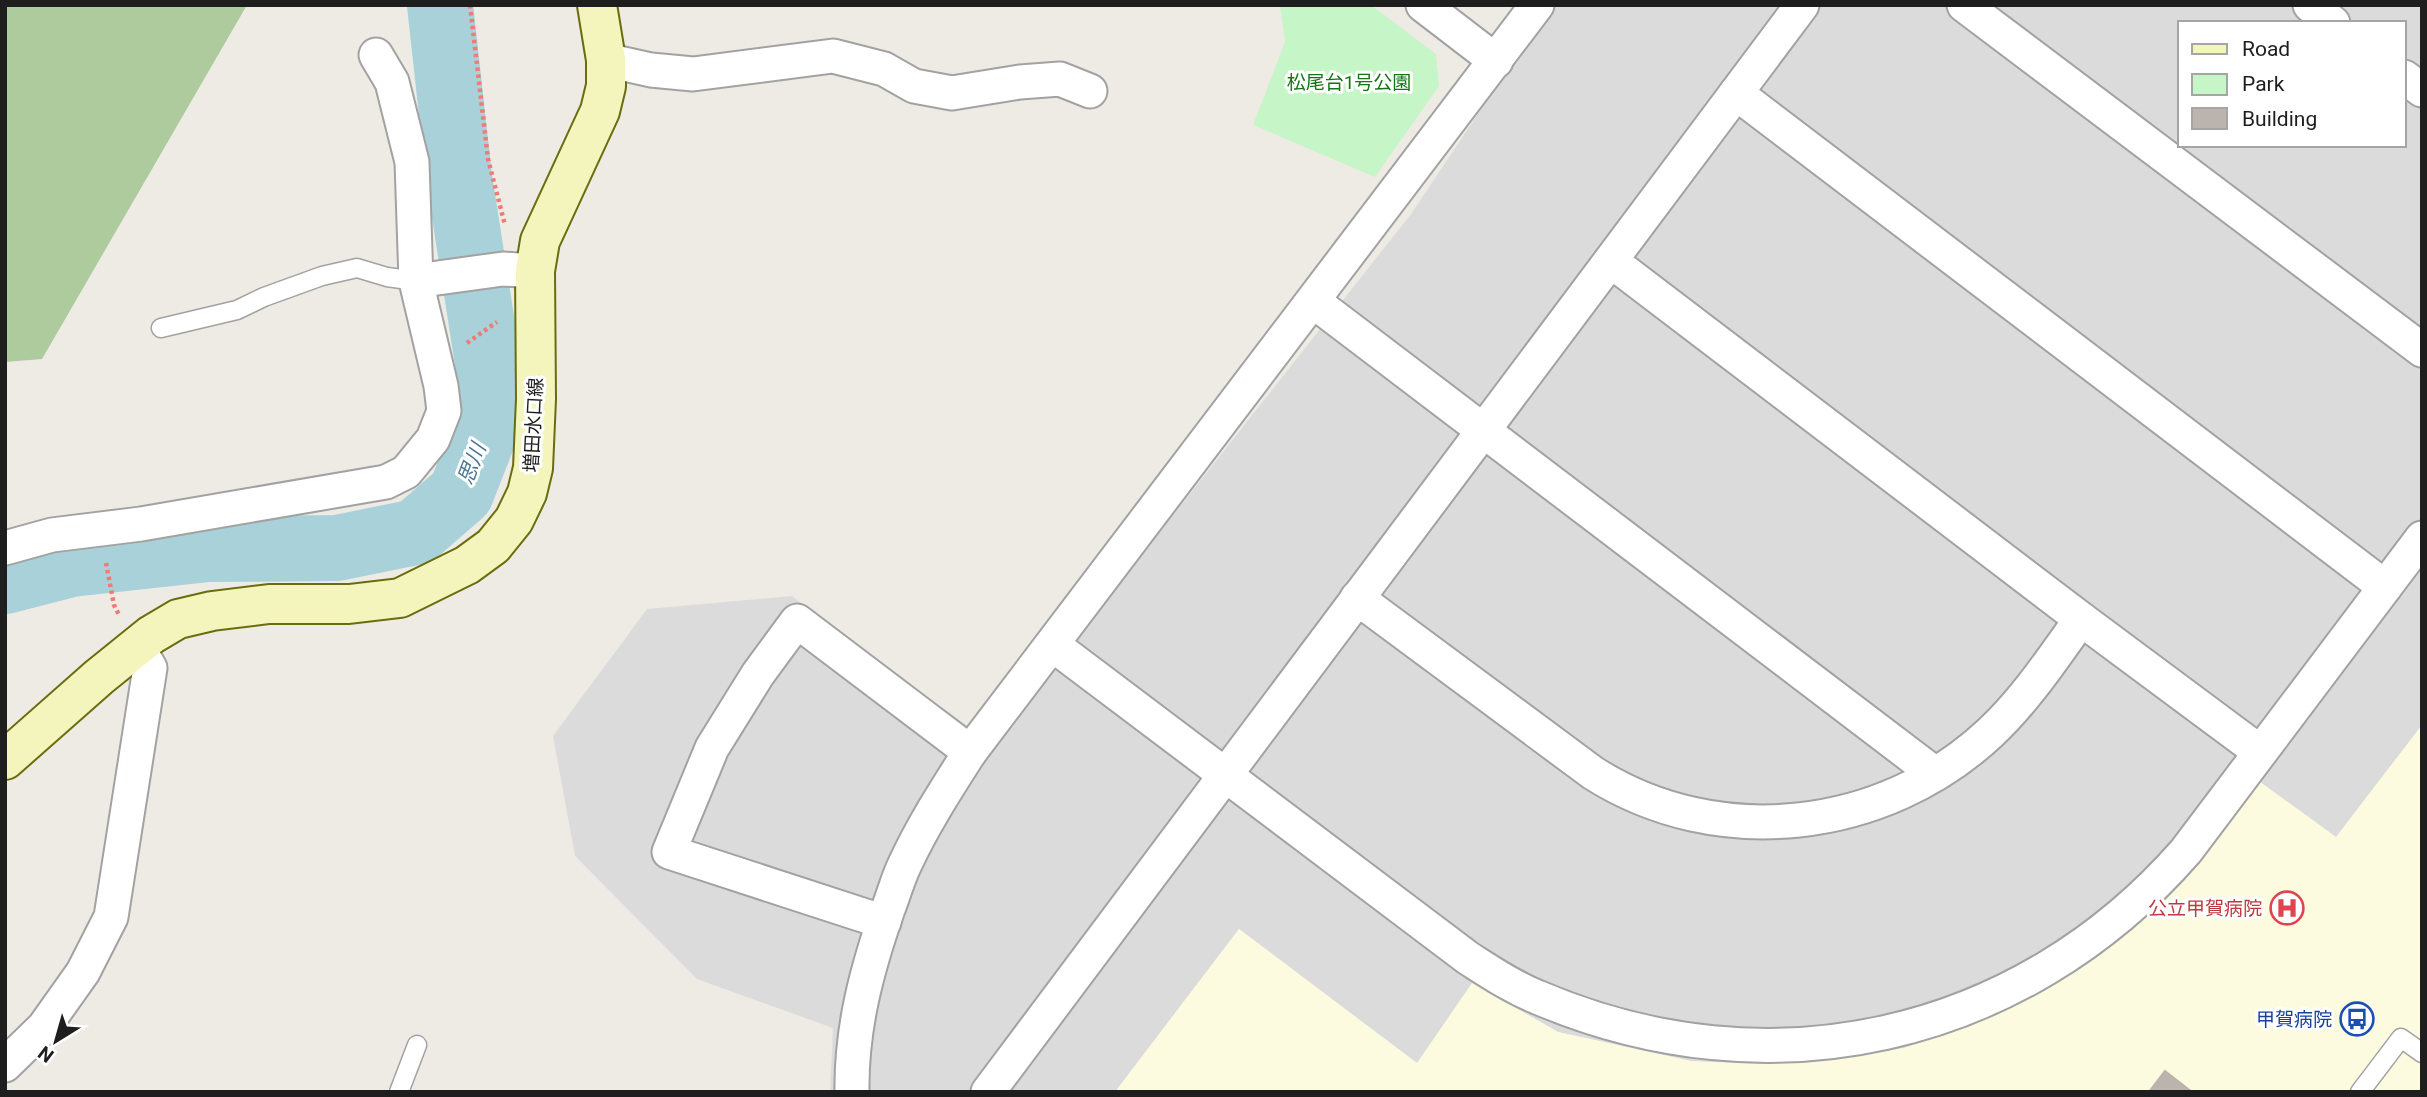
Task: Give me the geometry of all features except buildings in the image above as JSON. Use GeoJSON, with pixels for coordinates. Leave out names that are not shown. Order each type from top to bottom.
{"type":"FeatureCollection","features":[{"type":"Feature","properties":{"kind":"main road","name":"増田水口線"},"geometry":{"type":"LineString","coordinates":[[5,760],[138,646],[178,619],[212,611],[270,604],[349,604],[400,598],[467,565],[493,546],[514,520],[527,493],[533,468],[537,399],[516,270],[543,232],[600,111],[606,86],[606,61],[597,5]]}},
{"type":"Feature","properties":{"kind":"street"},"geometry":{"type":"LineString","coordinates":[[1423,5],[1496,61]]}},
{"type":"Feature","properties":{"kind":"street"},"geometry":{"type":"LineString","coordinates":[[852,1092],[855,1027],[865,979],[905,864],[935,807],[970,752],[1537,5]]}},
{"type":"Feature","properties":{"kind":"street"},"geometry":{"type":"LineString","coordinates":[[988,1092],[1802,5]]}},
{"type":"Feature","properties":{"kind":"street"},"geometry":{"type":"LineString","coordinates":[[1964,5],[2422,350]]}},
{"type":"Feature","properties":{"kind":"street"},"geometry":{"type":"LineString","coordinates":[[2310,5],[2330,21]]}},
{"type":"Feature","properties":{"kind":"street"},"geometry":{"type":"LineString","coordinates":[[5,548],[52,536],[141,524],[386,482],[406,472],[433,439],[444,411],[425,280],[412,162],[392,82],[376,55]]}},
{"type":"Feature","properties":{"kind":"street"},"geometry":{"type":"LineString","coordinates":[[606,61],[651,71],[692,74],[833,56],[884,69],[914,86],[952,93],[1020,82],[1060,79],[1090,91]]}},
{"type":"Feature","properties":{"kind":"street"},"geometry":{"type":"LineString","coordinates":[[2406,78],[2422,90]]}},
{"type":"Feature","properties":{"kind":"street"},"geometry":{"type":"LineString","coordinates":[[1736,93],[2385,587]]}},
{"type":"Feature","properties":{"kind":"street"},"geometry":{"type":"LineString","coordinates":[[1611,261],[2081,620],[2260,752]]}},
{"type":"Feature","properties":{"kind":"street"},"geometry":{"type":"LineString","coordinates":[[425,280],[516,270]]}},
{"type":"Feature","properties":{"kind":"street"},"geometry":{"type":"LineString","coordinates":[[1312,301],[1935,775]]}},
{"type":"Feature","properties":{"kind":"street"},"geometry":{"type":"LineString","coordinates":[[1053,645],[1468,958],[1534,996],[1611,1024],[1695,1042],[1779,1047],[1853,1038],[1932,1020],[1999,994],[2066,957],[2121,917],[2186,851],[2422,538]]}},
{"type":"Feature","properties":{"kind":"street"},"geometry":{"type":"LineString","coordinates":[[1357,598],[1617,789],[1681,812],[1721,820],[1763,823],[1854,810],[1899,793],[1935,775],[1975,745],[2012,709],[2081,620]]}},
{"type":"Feature","properties":{"kind":"street"},"geometry":{"type":"LineString","coordinates":[[884,922],[669,852],[712,748],[758,674],[797,621],[970,752]]}},
{"type":"Feature","properties":{"kind":"street"},"geometry":{"type":"LineString","coordinates":[[5,1065],[44,1027],[83,972],[111,917],[150,668],[138,646]]}},
{"type":"Feature","properties":{"kind":"lane"},"geometry":{"type":"LineString","coordinates":[[161,328],[237,310],[322,276],[357,268],[387,277],[425,280]]}},
{"type":"Feature","properties":{"kind":"lane"},"geometry":{"type":"LineString","coordinates":[[2360,1092],[2401,1038],[2422,1053]]}},
{"type":"Feature","properties":{"kind":"lane"},"geometry":{"type":"LineString","coordinates":[[399,1092],[417,1045]]}},
{"type":"Feature","properties":{"kind":"path"},"geometry":{"type":"LineString","coordinates":[[470,5],[488,159],[516,270]]}},
{"type":"Feature","properties":{"kind":"path"},"geometry":{"type":"LineString","coordinates":[[457,350],[498,321]]}},
{"type":"Feature","properties":{"kind":"path"},"geometry":{"type":"LineString","coordinates":[[104,552],[114,605]]}},
{"type":"Feature","properties":{"kind":"shaded area"},"geometry":{"type":"Polygon","coordinates":[[[1558,5],[2422,5],[2422,725],[2336,837],[2260,782],[2176,888],[2127,932],[2073,973],[2023,1002],[1971,1025],[1904,1048],[1828,1060],[1758,1064],[1691,1061],[1558,1032],[1473,983],[1417,1064],[1239,929],[1115,1092],[830,1092],[833,1028],[697,979],[575,856],[553,736],[647,609],[792,596],[996,746],[1163,528],[1411,214],[1506,72],[1558,5]]]}},
{"type":"Feature","properties":{"kind":"shaded area","name":"公立甲賀病院"},"geometry":{"type":"Polygon","coordinates":[[[2422,725],[2422,1092],[1115,1092],[1239,929],[1417,1063],[1472,983],[1558,1032],[1691,1061],[1758,1064],[1828,1060],[1904,1048],[1971,1025],[2023,1002],[2073,973],[2127,932],[2176,888],[2260,782],[2336,837],[2422,725]]]}},
{"type":"Feature","properties":{"kind":"green space"},"geometry":{"type":"Polygon","coordinates":[[[5,5],[247,5],[42,359],[5,362],[5,5]]]}},
{"type":"Feature","properties":{"kind":"green space","name":"松尾台1号公園"},"geometry":{"type":"Polygon","coordinates":[[[1280,5],[1371,5],[1436,54],[1439,86],[1375,177],[1253,125],[1285,42],[1280,5]]]}},
{"type":"Feature","properties":{"kind":"waterway","name":"思川"},"geometry":{"type":"LineString","coordinates":[[5,581],[71,564],[208,549],[337,548],[416,532],[461,493],[484,434],[488,363],[459,177],[440,5]]}},
{"type":"Feature","properties":{"kind":"place","name":"公立甲賀病院"},"geometry":{"type":"Point","coordinates":[2287,908]}},
{"type":"Feature","properties":{"kind":"place","name":"甲賀病院"},"geometry":{"type":"Point","coordinates":[2357,1019]}}]}
